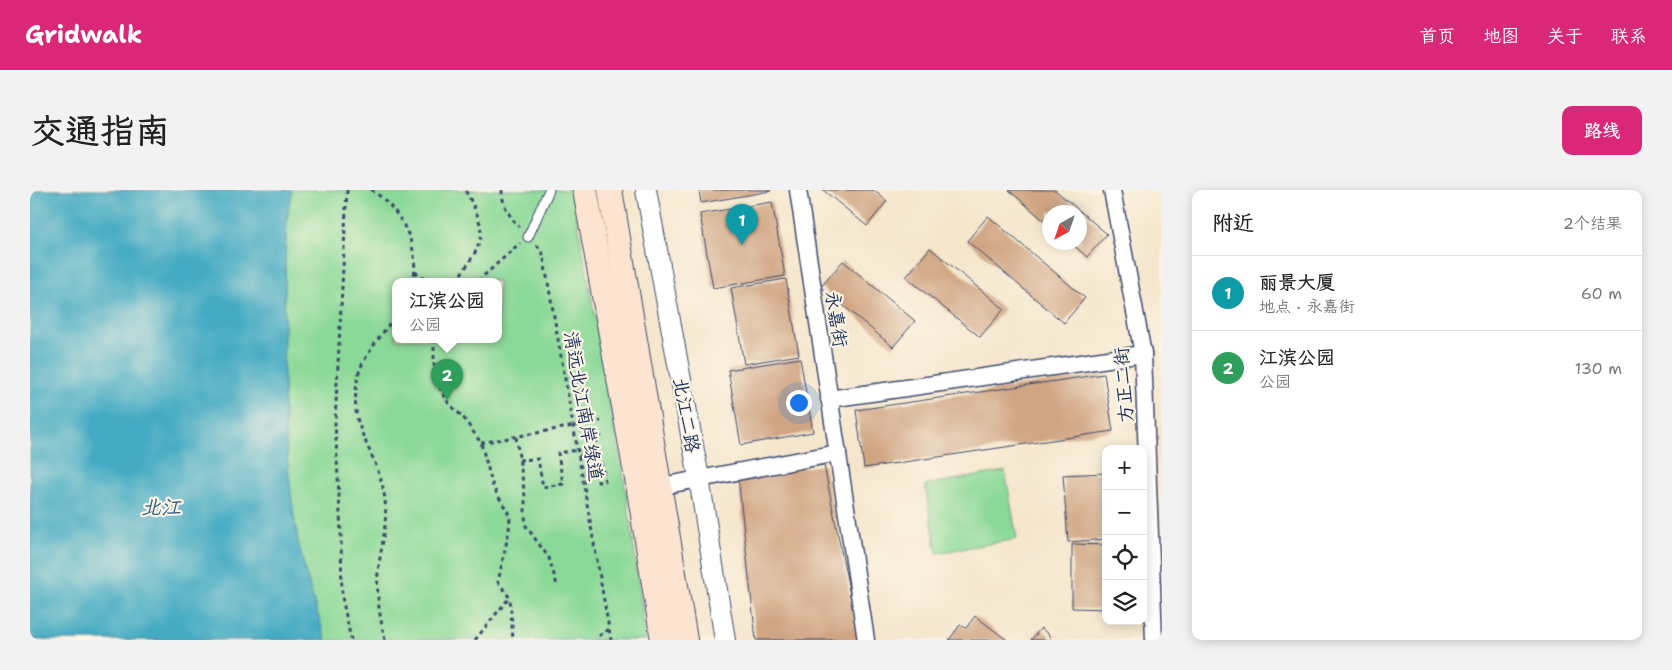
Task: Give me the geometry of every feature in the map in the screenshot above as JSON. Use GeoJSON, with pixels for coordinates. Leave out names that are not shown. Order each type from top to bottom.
{"type":"FeatureCollection","features":[{"type":"Feature","properties":{"kind":"main road","name":"北江二路"},"geometry":{"type":"LineString","coordinates":[[585,190],[685,640]]}},
{"type":"Feature","properties":{"kind":"main road","name":"北江二路"},"geometry":{"type":"LineString","coordinates":[[610,190],[650,488],[663,640]]}},
{"type":"Feature","properties":{"kind":"street","name":"北江二路"},"geometry":{"type":"LineString","coordinates":[[646,190],[699,478],[725,640]]}},
{"type":"Feature","properties":{"kind":"street","name":"永嘉街"},"geometry":{"type":"LineString","coordinates":[[798,190],[866,640]]}},
{"type":"Feature","properties":{"kind":"street","name":"方正二街"},"geometry":{"type":"LineString","coordinates":[[1112,190],[1143,354],[1154,640]]}},
{"type":"Feature","properties":{"kind":"street"},"geometry":{"type":"LineString","coordinates":[[829,399],[1143,354]]}},
{"type":"Feature","properties":{"kind":"street"},"geometry":{"type":"LineString","coordinates":[[650,488],[838,453]]}},
{"type":"Feature","properties":{"kind":"lane"},"geometry":{"type":"LineString","coordinates":[[528,237],[549,190]]}},
{"type":"Feature","properties":{"kind":"path"},"geometry":{"type":"LineString","coordinates":[[347,190],[335,422],[341,533],[342,597],[351,640]]}},
{"type":"Feature","properties":{"kind":"path"},"geometry":{"type":"LineString","coordinates":[[371,190],[392,206],[408,235],[414,256],[414,278]]}},
{"type":"Feature","properties":{"kind":"path"},"geometry":{"type":"LineString","coordinates":[[458,278],[472,258],[481,238],[480,222],[465,190]]}},
{"type":"Feature","properties":{"kind":"path","name":"清远北江南岸绿道"},"geometry":{"type":"LineString","coordinates":[[502,190],[502,200],[510,218],[539,246],[544,254],[611,640]]}},
{"type":"Feature","properties":{"kind":"path"},"geometry":{"type":"LineString","coordinates":[[481,278],[528,237]]}},
{"type":"Feature","properties":{"kind":"path"},"geometry":{"type":"LineString","coordinates":[[415,272],[424,278]]}},
{"type":"Feature","properties":{"kind":"path"},"geometry":{"type":"LineString","coordinates":[[385,640],[378,607],[377,586],[386,528],[384,493],[372,455],[358,424],[355,401],[358,374],[367,357],[392,321]]}},
{"type":"Feature","properties":{"kind":"path"},"geometry":{"type":"LineString","coordinates":[[434,343],[434,364],[440,388],[449,404],[463,417],[482,443],[493,487],[510,516],[509,531],[502,556],[498,582],[510,598],[513,640]]}},
{"type":"Feature","properties":{"kind":"path"},"geometry":{"type":"LineString","coordinates":[[482,443],[600,421]]}},
{"type":"Feature","properties":{"kind":"path"},"geometry":{"type":"LineString","coordinates":[[579,456],[592,454],[598,482],[605,481],[596,437],[603,435]]}},
{"type":"Feature","properties":{"kind":"path"},"geometry":{"type":"LineString","coordinates":[[516,437],[526,496],[524,515],[526,526],[549,558],[557,586]]}},
{"type":"Feature","properties":{"kind":"path"},"geometry":{"type":"LineString","coordinates":[[519,460],[538,459],[543,487],[563,484],[558,453],[578,450]]}},
{"type":"Feature","properties":{"kind":"path"},"geometry":{"type":"LineString","coordinates":[[475,640],[510,598]]}},
{"type":"Feature","properties":{"kind":"path"},"geometry":{"type":"LineString","coordinates":[[599,636],[609,629]]}},
{"type":"Feature","properties":{"kind":"green space"},"geometry":{"type":"Polygon","coordinates":[[[292,190],[572,190],[627,496],[646,640],[326,640],[299,545],[287,451],[284,355],[288,215],[292,190]]]}},
{"type":"Feature","properties":{"kind":"green space"},"geometry":{"type":"Polygon","coordinates":[[[1005,471],[1017,539],[937,553],[925,485],[1005,471]]]}},
{"type":"Feature","properties":{"kind":"water","name":"北江"},"geometry":{"type":"Polygon","coordinates":[[[30,190],[292,190],[287,228],[284,324],[287,451],[299,545],[326,640],[30,640],[30,190]]]}},
{"type":"Feature","properties":{"kind":"building"},"geometry":{"type":"Polygon","coordinates":[[[699,190],[770,190],[771,191],[701,203],[699,190]]]}},
{"type":"Feature","properties":{"kind":"building"},"geometry":{"type":"Polygon","coordinates":[[[823,190],[873,190],[887,201],[867,226],[823,190]]]}},
{"type":"Feature","properties":{"kind":"building"},"geometry":{"type":"Polygon","coordinates":[[[1009,190],[1055,190],[1073,205],[1042,205],[1042,219],[1009,190]]]}},
{"type":"Feature","properties":{"kind":"building"},"geometry":{"type":"Polygon","coordinates":[[[772,202],[785,276],[713,288],[700,214],[772,202]]]}},
{"type":"Feature","properties":{"kind":"building"},"geometry":{"type":"Polygon","coordinates":[[[988,216],[1085,298],[1064,323],[967,241],[988,216]]]}},
{"type":"Feature","properties":{"kind":"building"},"geometry":{"type":"Polygon","coordinates":[[[1087,217],[1107,234],[1087,257],[1079,250],[1087,250],[1087,217]]]}},
{"type":"Feature","properties":{"kind":"building"},"geometry":{"type":"Polygon","coordinates":[[[930,248],[1004,309],[980,337],[906,277],[930,248]]]}},
{"type":"Feature","properties":{"kind":"building"},"geometry":{"type":"Polygon","coordinates":[[[843,261],[915,321],[893,347],[821,287],[843,261]]]}},
{"type":"Feature","properties":{"kind":"building"},"geometry":{"type":"Polygon","coordinates":[[[786,279],[799,355],[744,364],[731,288],[786,279]]]}},
{"type":"Feature","properties":{"kind":"building"},"geometry":{"type":"Polygon","coordinates":[[[800,358],[813,432],[741,445],[728,370],[800,358]]]}},
{"type":"Feature","properties":{"kind":"building"},"geometry":{"type":"Polygon","coordinates":[[[1104,374],[1113,431],[864,468],[856,410],[1104,374]]]}},
{"type":"Feature","properties":{"kind":"building"},"geometry":{"type":"Polygon","coordinates":[[[824,465],[859,640],[756,640],[738,477],[824,465]]]}},
{"type":"Feature","properties":{"kind":"building"},"geometry":{"type":"Polygon","coordinates":[[[1102,473],[1102,539],[1068,542],[1063,475],[1102,473]]]}},
{"type":"Feature","properties":{"kind":"building"},"geometry":{"type":"Polygon","coordinates":[[[1072,544],[1102,545],[1102,609],[1072,608],[1072,544]]]}},
{"type":"Feature","properties":{"kind":"building"},"geometry":{"type":"Polygon","coordinates":[[[975,616],[1007,640],[949,640],[960,625],[966,628],[975,616]]]}},
{"type":"Feature","properties":{"kind":"building"},"geometry":{"type":"Polygon","coordinates":[[[1041,628],[1049,635],[1050,640],[1031,640],[1041,628]]]}},
{"type":"Feature","properties":{"kind":"place","name":"丽景大厦"},"geometry":{"type":"Point","coordinates":[742,245]}},
{"type":"Feature","properties":{"kind":"place","name":"江滨公园"},"geometry":{"type":"Point","coordinates":[447,400]}}]}
